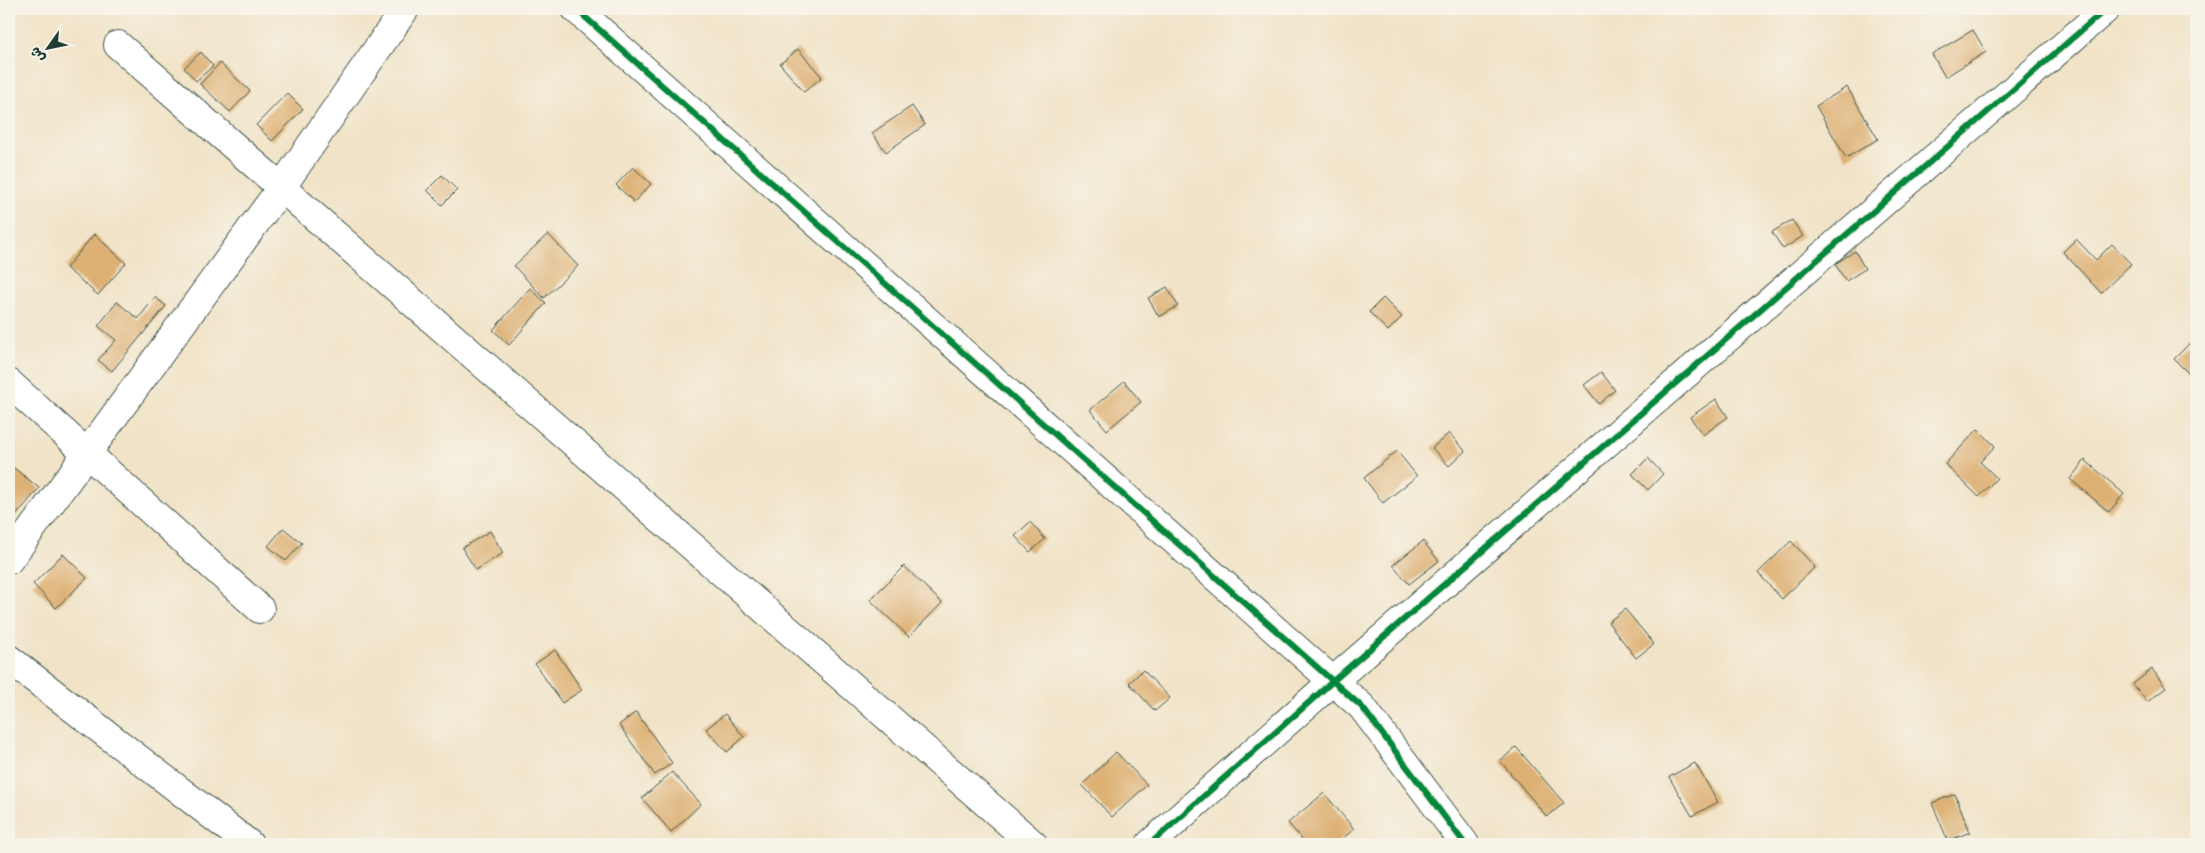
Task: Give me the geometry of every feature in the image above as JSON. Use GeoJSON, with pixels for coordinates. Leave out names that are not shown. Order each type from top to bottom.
{"type":"FeatureCollection","features":[{"type":"Feature","properties":{"kind":"street"},"geometry":{"type":"LineString","coordinates":[[9,560],[281,188],[405,9]]}},
{"type":"Feature","properties":{"kind":"street"},"geometry":{"type":"LineString","coordinates":[[576,9],[1362,707],[1465,844]]}},
{"type":"Feature","properties":{"kind":"street"},"geometry":{"type":"LineString","coordinates":[[1150,844],[1333,681],[2106,9]]}},
{"type":"Feature","properties":{"kind":"street"},"geometry":{"type":"LineString","coordinates":[[118,45],[1033,844]]}},
{"type":"Feature","properties":{"kind":"street"},"geometry":{"type":"LineString","coordinates":[[9,383],[260,609]]}},
{"type":"Feature","properties":{"kind":"street"},"geometry":{"type":"LineString","coordinates":[[9,659],[250,844]]}},
{"type":"Feature","properties":{"kind":"building"},"geometry":{"type":"Polygon","coordinates":[[[1973,30],[1986,52],[1945,77],[1932,54],[1973,30]]]}},
{"type":"Feature","properties":{"kind":"building"},"geometry":{"type":"Polygon","coordinates":[[[798,49],[822,77],[804,92],[780,64],[798,49]]]}},
{"type":"Feature","properties":{"kind":"building"},"geometry":{"type":"Polygon","coordinates":[[[201,52],[213,66],[196,81],[184,68],[201,52]]]}},
{"type":"Feature","properties":{"kind":"building"},"geometry":{"type":"Polygon","coordinates":[[[220,63],[250,91],[230,112],[200,84],[220,63]]]}},
{"type":"Feature","properties":{"kind":"building"},"geometry":{"type":"Polygon","coordinates":[[[1847,87],[1878,139],[1846,158],[1816,106],[1847,87]]]}},
{"type":"Feature","properties":{"kind":"building"},"geometry":{"type":"Polygon","coordinates":[[[287,93],[303,109],[272,141],[256,125],[287,93]]]}},
{"type":"Feature","properties":{"kind":"building"},"geometry":{"type":"Polygon","coordinates":[[[912,106],[925,125],[886,152],[872,133],[912,106]]]}},
{"type":"Feature","properties":{"kind":"building"},"geometry":{"type":"Polygon","coordinates":[[[633,167],[651,184],[634,202],[616,185],[633,167]]]}},
{"type":"Feature","properties":{"kind":"building"},"geometry":{"type":"Polygon","coordinates":[[[442,175],[457,190],[442,205],[427,190],[442,175]]]}},
{"type":"Feature","properties":{"kind":"building"},"geometry":{"type":"Polygon","coordinates":[[[1792,220],[1803,236],[1783,249],[1772,232],[1792,220]]]}},
{"type":"Feature","properties":{"kind":"building"},"geometry":{"type":"Polygon","coordinates":[[[94,234],[126,263],[98,295],[66,268],[94,234]]]}},
{"type":"Feature","properties":{"kind":"building"},"geometry":{"type":"Polygon","coordinates":[[[548,234],[578,266],[544,298],[514,266],[548,234]]]}},
{"type":"Feature","properties":{"kind":"building"},"geometry":{"type":"Polygon","coordinates":[[[2076,239],[2096,260],[2112,244],[2131,264],[2101,293],[2063,252],[2076,239]]]}},
{"type":"Feature","properties":{"kind":"building"},"geometry":{"type":"Polygon","coordinates":[[[1855,251],[1865,269],[1846,281],[1835,264],[1855,251]]]}},
{"type":"Feature","properties":{"kind":"building"},"geometry":{"type":"Polygon","coordinates":[[[1167,287],[1178,306],[1159,317],[1148,298],[1167,287]]]}},
{"type":"Feature","properties":{"kind":"building"},"geometry":{"type":"Polygon","coordinates":[[[530,288],[546,303],[509,345],[493,330],[530,288]]]}},
{"type":"Feature","properties":{"kind":"building"},"geometry":{"type":"Polygon","coordinates":[[[155,297],[166,306],[112,371],[98,360],[116,340],[98,326],[117,302],[138,319],[155,297]]]}},
{"type":"Feature","properties":{"kind":"building"},"geometry":{"type":"Polygon","coordinates":[[[1383,298],[1402,317],[1388,331],[1369,312],[1383,298]]]}},
{"type":"Feature","properties":{"kind":"building"},"geometry":{"type":"Polygon","coordinates":[[[2193,340],[2196,344],[2196,381],[2174,359],[2193,340]]]}},
{"type":"Feature","properties":{"kind":"building"},"geometry":{"type":"Polygon","coordinates":[[[1601,372],[1615,390],[1599,404],[1584,385],[1601,372]]]}},
{"type":"Feature","properties":{"kind":"building"},"geometry":{"type":"Polygon","coordinates":[[[1124,381],[1141,402],[1107,430],[1090,410],[1124,381]]]}},
{"type":"Feature","properties":{"kind":"building"},"geometry":{"type":"Polygon","coordinates":[[[1716,399],[1728,417],[1703,435],[1690,417],[1716,399]]]}},
{"type":"Feature","properties":{"kind":"building"},"geometry":{"type":"Polygon","coordinates":[[[1978,429],[1995,446],[1980,462],[1997,478],[1979,497],[1945,464],[1978,429]]]}},
{"type":"Feature","properties":{"kind":"building"},"geometry":{"type":"Polygon","coordinates":[[[1449,433],[1465,451],[1449,466],[1432,448],[1449,433]]]}},
{"type":"Feature","properties":{"kind":"building"},"geometry":{"type":"Polygon","coordinates":[[[1397,451],[1417,476],[1383,503],[1364,478],[1397,451]]]}},
{"type":"Feature","properties":{"kind":"building"},"geometry":{"type":"Polygon","coordinates":[[[1648,458],[1663,474],[1648,490],[1632,474],[1648,458]]]}},
{"type":"Feature","properties":{"kind":"building"},"geometry":{"type":"Polygon","coordinates":[[[2085,460],[2124,494],[2109,512],[2070,479],[2085,460]]]}},
{"type":"Feature","properties":{"kind":"building"},"geometry":{"type":"Polygon","coordinates":[[[9,464],[39,488],[9,524],[9,464]]]}},
{"type":"Feature","properties":{"kind":"building"},"geometry":{"type":"Polygon","coordinates":[[[1030,522],[1045,539],[1030,552],[1015,536],[1030,522]]]}},
{"type":"Feature","properties":{"kind":"building"},"geometry":{"type":"Polygon","coordinates":[[[283,528],[302,543],[286,561],[268,546],[283,528]]]}},
{"type":"Feature","properties":{"kind":"building"},"geometry":{"type":"Polygon","coordinates":[[[490,531],[503,553],[476,570],[462,548],[490,531]]]}},
{"type":"Feature","properties":{"kind":"building"},"geometry":{"type":"Polygon","coordinates":[[[1423,541],[1439,561],[1409,584],[1393,565],[1423,541]]]}},
{"type":"Feature","properties":{"kind":"building"},"geometry":{"type":"Polygon","coordinates":[[[1791,541],[1815,567],[1782,599],[1758,573],[1791,541]]]}},
{"type":"Feature","properties":{"kind":"building"},"geometry":{"type":"Polygon","coordinates":[[[63,554],[87,578],[56,608],[33,584],[63,554]]]}},
{"type":"Feature","properties":{"kind":"building"},"geometry":{"type":"Polygon","coordinates":[[[904,566],[942,603],[909,637],[870,600],[904,566]]]}},
{"type":"Feature","properties":{"kind":"building"},"geometry":{"type":"Polygon","coordinates":[[[1625,609],[1654,644],[1636,658],[1608,622],[1625,609]]]}},
{"type":"Feature","properties":{"kind":"building"},"geometry":{"type":"Polygon","coordinates":[[[555,650],[582,690],[562,703],[535,664],[555,650]]]}},
{"type":"Feature","properties":{"kind":"building"},"geometry":{"type":"Polygon","coordinates":[[[2152,669],[2166,688],[2147,702],[2133,684],[2152,669]]]}},
{"type":"Feature","properties":{"kind":"building"},"geometry":{"type":"Polygon","coordinates":[[[1143,670],[1170,698],[1155,711],[1129,683],[1143,670]]]}},
{"type":"Feature","properties":{"kind":"building"},"geometry":{"type":"Polygon","coordinates":[[[636,712],[672,763],[655,775],[619,725],[636,712]]]}},
{"type":"Feature","properties":{"kind":"building"},"geometry":{"type":"Polygon","coordinates":[[[725,714],[744,737],[727,752],[706,729],[725,714]]]}},
{"type":"Feature","properties":{"kind":"building"},"geometry":{"type":"Polygon","coordinates":[[[1516,747],[1564,803],[1547,817],[1500,761],[1516,747]]]}},
{"type":"Feature","properties":{"kind":"building"},"geometry":{"type":"Polygon","coordinates":[[[1116,752],[1147,785],[1112,817],[1082,785],[1116,752]]]}},
{"type":"Feature","properties":{"kind":"building"},"geometry":{"type":"Polygon","coordinates":[[[1695,763],[1718,802],[1692,816],[1669,777],[1695,763]]]}},
{"type":"Feature","properties":{"kind":"building"},"geometry":{"type":"Polygon","coordinates":[[[672,772],[701,804],[671,832],[642,798],[672,772]]]}},
{"type":"Feature","properties":{"kind":"building"},"geometry":{"type":"Polygon","coordinates":[[[1324,793],[1354,829],[1336,844],[1306,844],[1288,823],[1324,793]]]}},
{"type":"Feature","properties":{"kind":"building"},"geometry":{"type":"Polygon","coordinates":[[[1955,794],[1970,832],[1948,841],[1932,803],[1955,794]]]}},
{"type":"Feature","properties":{"kind":"cycle path"},"geometry":{"type":"LineString","coordinates":[[576,9],[1362,707],[1465,844]]}},
{"type":"Feature","properties":{"kind":"cycle path"},"geometry":{"type":"LineString","coordinates":[[1150,844],[1333,681],[2106,9]]}}]}
